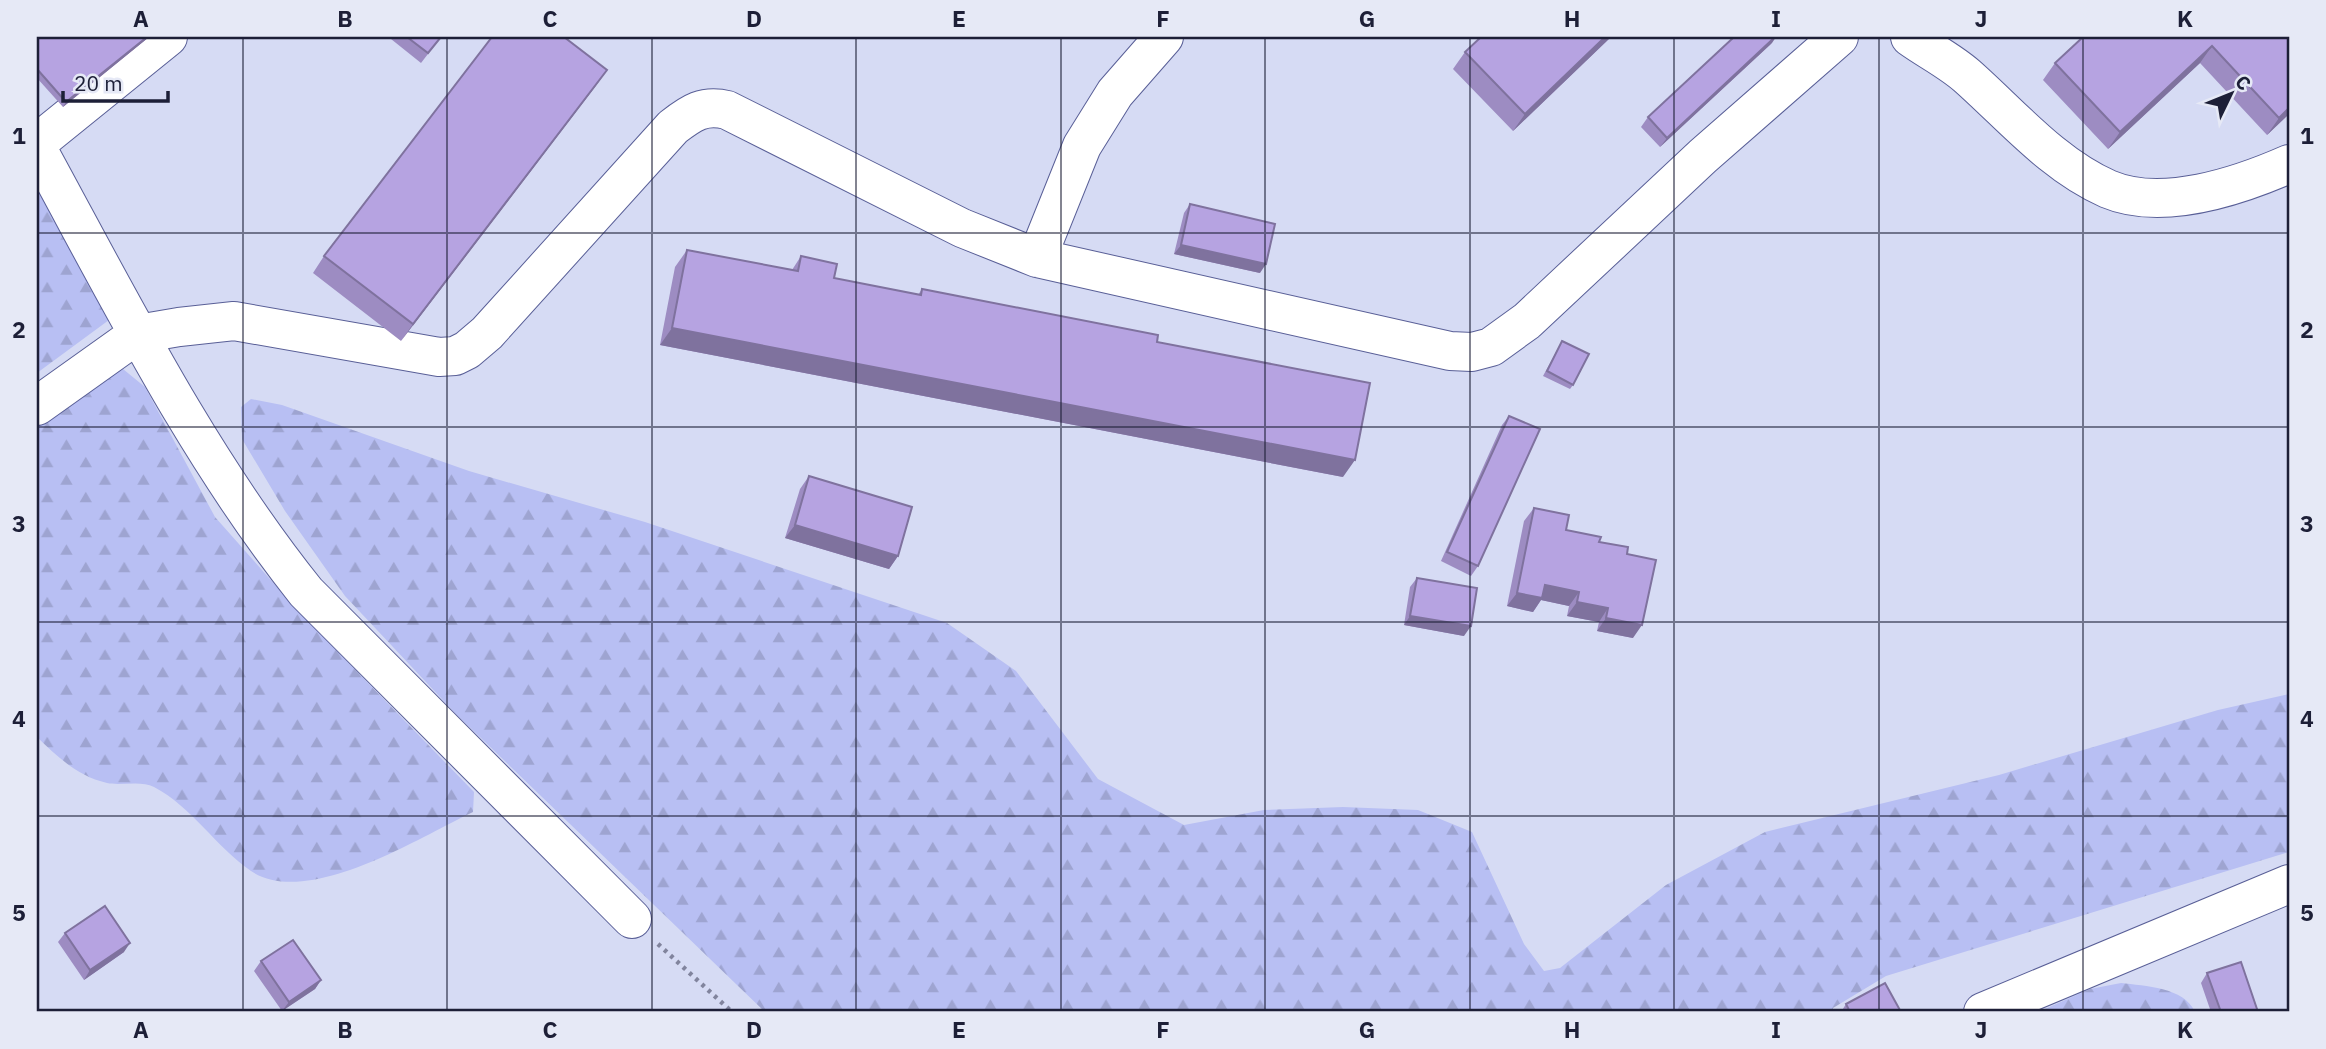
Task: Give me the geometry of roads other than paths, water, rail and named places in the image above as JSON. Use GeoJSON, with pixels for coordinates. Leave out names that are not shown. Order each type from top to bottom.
{"type":"FeatureCollection","features":[{"type":"Feature","properties":{"kind":"lane"},"geometry":{"type":"LineString","coordinates":[[168,37],[37,145],[138,334],[258,532],[306,592],[632,919]]}},
{"type":"Feature","properties":{"kind":"lane"},"geometry":{"type":"LineString","coordinates":[[1037,258],[1082,146],[1115,93],[1164,37]]}},
{"type":"Feature","properties":{"kind":"lane"},"geometry":{"type":"LineString","coordinates":[[37,406],[138,334],[234,321],[412,354],[455,356],[486,332],[673,127],[691,113],[712,106],[727,110],[962,228],[1037,258],[1450,351],[1472,352],[1492,347],[1527,321],[1703,156],[1839,37]]}},
{"type":"Feature","properties":{"kind":"lane"},"geometry":{"type":"LineString","coordinates":[[1910,37],[1965,75],[2068,166],[2109,190],[2147,198],[2197,193],[2246,183],[2289,164]]}},
{"type":"Feature","properties":{"kind":"lane"},"geometry":{"type":"LineString","coordinates":[[1983,1012],[2289,884]]}}]}
